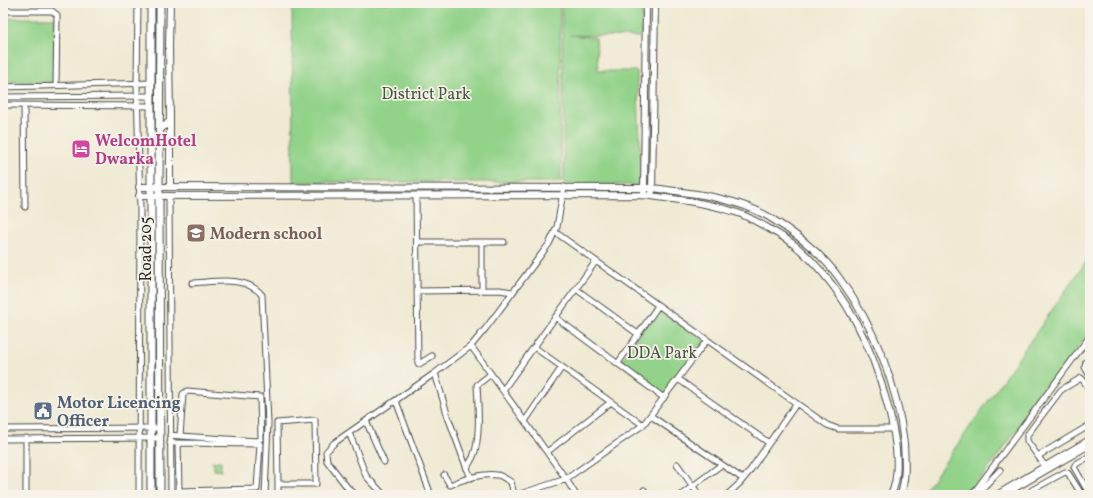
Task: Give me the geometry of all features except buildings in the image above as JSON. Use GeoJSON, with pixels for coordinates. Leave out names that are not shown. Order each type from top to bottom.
{"type":"FeatureCollection","features":[{"type":"Feature","properties":{"kind":"main road","name":"Road 205"},"geometry":{"type":"LineString","coordinates":[[151,3],[151,495]]}},
{"type":"Feature","properties":{"kind":"main road","name":"Road 205"},"geometry":{"type":"LineString","coordinates":[[160,3],[160,495]]}},
{"type":"Feature","properties":{"kind":"street"},"geometry":{"type":"LineString","coordinates":[[138,3],[139,495]]}},
{"type":"Feature","properties":{"kind":"street"},"geometry":{"type":"LineString","coordinates":[[170,3],[170,187]]}},
{"type":"Feature","properties":{"kind":"street"},"geometry":{"type":"LineString","coordinates":[[643,194],[646,3]]}},
{"type":"Feature","properties":{"kind":"street"},"geometry":{"type":"LineString","coordinates":[[652,196],[655,3]]}},
{"type":"Feature","properties":{"kind":"street"},"geometry":{"type":"LineString","coordinates":[[3,11],[52,11],[56,15],[56,85]]}},
{"type":"Feature","properties":{"kind":"street"},"geometry":{"type":"LineString","coordinates":[[3,87],[151,83]]}},
{"type":"Feature","properties":{"kind":"street"},"geometry":{"type":"LineString","coordinates":[[3,97],[151,96]]}},
{"type":"Feature","properties":{"kind":"street"},"geometry":{"type":"LineString","coordinates":[[3,105],[151,106]]}},
{"type":"Feature","properties":{"kind":"street"},"geometry":{"type":"LineString","coordinates":[[24,105],[25,208]]}},
{"type":"Feature","properties":{"kind":"street"},"geometry":{"type":"LineString","coordinates":[[160,130],[170,121]]}},
{"type":"Feature","properties":{"kind":"street"},"geometry":{"type":"LineString","coordinates":[[139,187],[644,187],[706,195],[741,205],[768,216],[800,238],[839,278],[853,299],[882,358],[902,423],[906,463],[901,495]]}},
{"type":"Feature","properties":{"kind":"street"},"geometry":{"type":"LineString","coordinates":[[356,495],[348,488],[326,461],[325,455],[328,448],[436,373],[471,346],[548,244],[557,227],[564,187]]}},
{"type":"Feature","properties":{"kind":"street"},"geometry":{"type":"LineString","coordinates":[[139,196],[562,196],[643,194],[704,203],[736,212],[762,224],[794,244],[832,284],[846,304],[860,330],[874,362],[890,413],[897,463],[896,481],[891,495]]}},
{"type":"Feature","properties":{"kind":"street"},"geometry":{"type":"LineString","coordinates":[[416,196],[418,363],[420,364],[432,356]]}},
{"type":"Feature","properties":{"kind":"street"},"geometry":{"type":"LineString","coordinates":[[169,197],[171,495]]}},
{"type":"Feature","properties":{"kind":"street"},"geometry":{"type":"LineString","coordinates":[[554,232],[796,404],[832,427],[838,429],[893,429]]}},
{"type":"Feature","properties":{"kind":"street"},"geometry":{"type":"LineString","coordinates":[[417,242],[504,242]]}},
{"type":"Feature","properties":{"kind":"street"},"geometry":{"type":"LineString","coordinates":[[482,242],[482,290]]}},
{"type":"Feature","properties":{"kind":"street"},"geometry":{"type":"LineString","coordinates":[[503,390],[596,261]]}},
{"type":"Feature","properties":{"kind":"street"},"geometry":{"type":"LineString","coordinates":[[192,283],[239,282],[257,288],[262,295],[268,423],[265,495]]}},
{"type":"Feature","properties":{"kind":"street"},"geometry":{"type":"LineString","coordinates":[[576,288],[638,334]]}},
{"type":"Feature","properties":{"kind":"street"},"geometry":{"type":"LineString","coordinates":[[417,291],[503,290],[513,292]]}},
{"type":"Feature","properties":{"kind":"street"},"geometry":{"type":"LineString","coordinates":[[618,363],[658,306]]}},
{"type":"Feature","properties":{"kind":"street"},"geometry":{"type":"LineString","coordinates":[[555,317],[664,398]]}},
{"type":"Feature","properties":{"kind":"street"},"geometry":{"type":"LineString","coordinates":[[972,495],[1090,336]]}},
{"type":"Feature","properties":{"kind":"street"},"geometry":{"type":"LineString","coordinates":[[444,475],[450,485],[478,476],[498,474],[511,482],[515,495],[566,479],[643,425],[706,340]]}},
{"type":"Feature","properties":{"kind":"street"},"geometry":{"type":"LineString","coordinates":[[471,346],[576,495]]}},
{"type":"Feature","properties":{"kind":"street"},"geometry":{"type":"LineString","coordinates":[[534,347],[643,425]]}},
{"type":"Feature","properties":{"kind":"street"},"geometry":{"type":"LineString","coordinates":[[1090,359],[1085,364],[1090,376]]}},
{"type":"Feature","properties":{"kind":"street"},"geometry":{"type":"LineString","coordinates":[[524,421],[562,367]]}},
{"type":"Feature","properties":{"kind":"street"},"geometry":{"type":"LineString","coordinates":[[436,373],[448,417],[471,478]]}},
{"type":"Feature","properties":{"kind":"street"},"geometry":{"type":"LineString","coordinates":[[468,470],[466,468],[473,456],[476,443],[479,416],[477,385],[490,374]]}},
{"type":"Feature","properties":{"kind":"street"},"geometry":{"type":"LineString","coordinates":[[1045,466],[1028,441],[1027,435],[1061,390],[1081,378],[1090,390]]}},
{"type":"Feature","properties":{"kind":"street"},"geometry":{"type":"LineString","coordinates":[[678,379],[769,443]]}},
{"type":"Feature","properties":{"kind":"street"},"geometry":{"type":"LineString","coordinates":[[170,435],[180,436],[258,441],[261,438],[260,397],[185,392],[183,394],[180,436]]}},
{"type":"Feature","properties":{"kind":"street"},"geometry":{"type":"LineString","coordinates":[[396,400],[431,495]]}},
{"type":"Feature","properties":{"kind":"street"},"geometry":{"type":"LineString","coordinates":[[547,452],[611,402]]}},
{"type":"Feature","properties":{"kind":"street"},"geometry":{"type":"LineString","coordinates":[[727,495],[743,480],[796,404]]}},
{"type":"Feature","properties":{"kind":"street"},"geometry":{"type":"LineString","coordinates":[[890,413],[898,410]]}},
{"type":"Feature","properties":{"kind":"street"},"geometry":{"type":"LineString","coordinates":[[651,416],[743,480]]}},
{"type":"Feature","properties":{"kind":"street"},"geometry":{"type":"LineString","coordinates":[[278,484],[316,484],[315,420],[277,423],[278,495]]}},
{"type":"Feature","properties":{"kind":"street"},"geometry":{"type":"LineString","coordinates":[[366,421],[384,462]]}},
{"type":"Feature","properties":{"kind":"street"},"geometry":{"type":"LineString","coordinates":[[1038,456],[1090,425]]}},
{"type":"Feature","properties":{"kind":"street"},"geometry":{"type":"LineString","coordinates":[[3,429],[160,428]]}},
{"type":"Feature","properties":{"kind":"street"},"geometry":{"type":"LineString","coordinates":[[349,433],[366,476],[384,495]]}},
{"type":"Feature","properties":{"kind":"street"},"geometry":{"type":"LineString","coordinates":[[26,438],[26,495]]}},
{"type":"Feature","properties":{"kind":"street"},"geometry":{"type":"LineString","coordinates":[[3,439],[160,438]]}},
{"type":"Feature","properties":{"kind":"street"},"geometry":{"type":"LineString","coordinates":[[996,495],[1090,439]]}},
{"type":"Feature","properties":{"kind":"street"},"geometry":{"type":"LineString","coordinates":[[170,443],[178,443],[260,444],[257,489],[179,490],[178,443]]}},
{"type":"Feature","properties":{"kind":"street"},"geometry":{"type":"LineString","coordinates":[[1004,495],[1090,445]]}},
{"type":"Feature","properties":{"kind":"street"},"geometry":{"type":"LineString","coordinates":[[1090,456],[1076,464],[1074,468],[1090,495]]}},
{"type":"Feature","properties":{"kind":"street"},"geometry":{"type":"LineString","coordinates":[[677,464],[699,495]]}},
{"type":"Feature","properties":{"kind":"street"},"geometry":{"type":"LineString","coordinates":[[681,495],[721,466]]}},
{"type":"Feature","properties":{"kind":"street"},"geometry":{"type":"LineString","coordinates":[[976,495],[1000,470]]}},
{"type":"Feature","properties":{"kind":"street"},"geometry":{"type":"LineString","coordinates":[[1031,494],[1032,490],[1065,472],[1068,473],[1082,495]]}},
{"type":"Feature","properties":{"kind":"street"},"geometry":{"type":"LineString","coordinates":[[1025,483],[1031,494]]}},
{"type":"Feature","properties":{"kind":"street"},"geometry":{"type":"LineString","coordinates":[[347,495],[349,492],[348,488]]}},
{"type":"Feature","properties":{"kind":"street"},"geometry":{"type":"LineString","coordinates":[[644,490],[648,495]]}},
{"type":"Feature","properties":{"kind":"green space","name":"District Park"},"geometry":{"type":"Polygon","coordinates":[[[292,3],[560,3],[561,182],[293,182],[292,3]]]}},
{"type":"Feature","properties":{"kind":"green space"},"geometry":{"type":"Polygon","coordinates":[[[562,3],[643,3],[642,37],[570,35],[596,38],[598,71],[637,71],[642,185],[564,184],[562,3]]]}},
{"type":"Feature","properties":{"kind":"green space"},"geometry":{"type":"Polygon","coordinates":[[[3,18],[55,18],[56,82],[3,82],[3,18]]]}},
{"type":"Feature","properties":{"kind":"green space"},"geometry":{"type":"Polygon","coordinates":[[[1090,256],[1090,331],[969,495],[922,495],[1090,256]]]}},
{"type":"Feature","properties":{"kind":"green space","name":"DDA Park"},"geometry":{"type":"Polygon","coordinates":[[[656,309],[705,341],[665,397],[620,363],[656,309]]]}},
{"type":"Feature","properties":{"kind":"green space"},"geometry":{"type":"Polygon","coordinates":[[[221,461],[221,471],[214,470],[214,465],[212,462],[221,461]]]}},
{"type":"Feature","properties":{"kind":"place","name":"WelcomHotel Dwarka"},"geometry":{"type":"Point","coordinates":[81,149]}},
{"type":"Feature","properties":{"kind":"place","name":"Modern school"},"geometry":{"type":"Point","coordinates":[196,233]}},
{"type":"Feature","properties":{"kind":"place","name":"Motor Licencing Officer"},"geometry":{"type":"Point","coordinates":[43,411]}}]}
